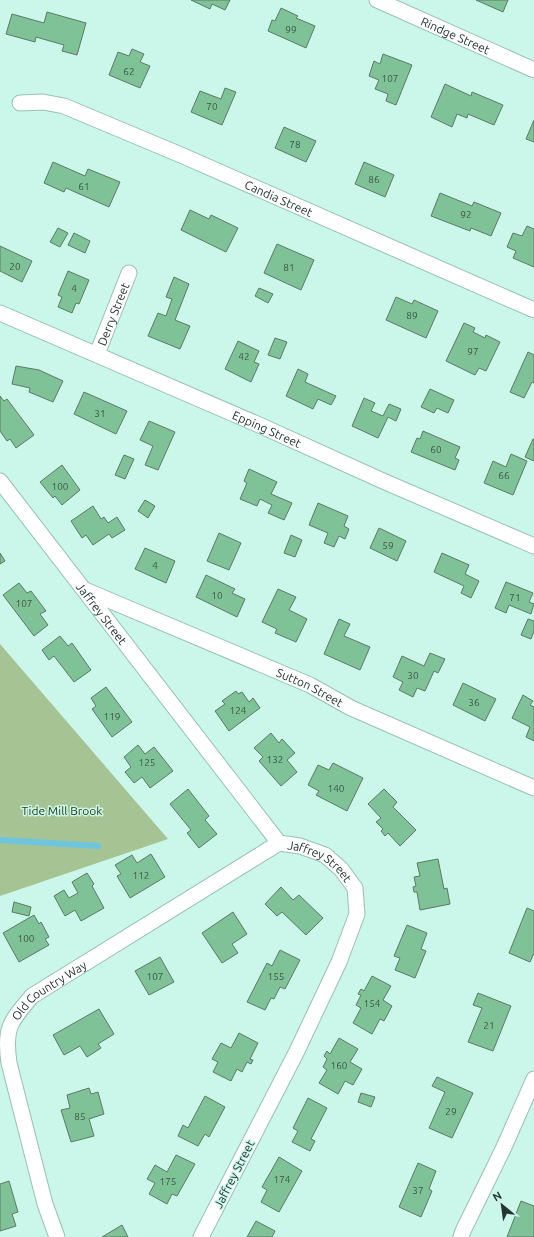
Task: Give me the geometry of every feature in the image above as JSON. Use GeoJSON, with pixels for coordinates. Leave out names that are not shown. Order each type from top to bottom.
{"type":"FeatureCollection","features":[{"type":"Feature","properties":{"kind":"street","name":"Rindge Street"},"geometry":{"type":"LineString","coordinates":[[377,0],[534,70]]}},
{"type":"Feature","properties":{"kind":"street","name":"Candia Street"},"geometry":{"type":"LineString","coordinates":[[20,103],[43,102],[64,106],[189,158],[534,310]]}},
{"type":"Feature","properties":{"kind":"street","name":"Derry Street"},"geometry":{"type":"LineString","coordinates":[[97,354],[129,273]]}},
{"type":"Feature","properties":{"kind":"street","name":"Epping Street"},"geometry":{"type":"LineString","coordinates":[[0,313],[97,354],[383,481],[534,546]]}},
{"type":"Feature","properties":{"kind":"street","name":"Jaffrey Street"},"geometry":{"type":"LineString","coordinates":[[0,481],[279,843],[300,846],[325,855],[341,869],[354,888],[357,914],[339,962],[296,1053],[201,1237]]}},
{"type":"Feature","properties":{"kind":"street","name":"Sutton Street"},"geometry":{"type":"LineString","coordinates":[[85,590],[310,685],[351,708],[534,788]]}},
{"type":"Feature","properties":{"kind":"street","name":"Old Country Way"},"geometry":{"type":"LineString","coordinates":[[57,1237],[45,1204],[9,1062],[7,1048],[8,1028],[32,996],[279,843]]}},
{"type":"Feature","properties":{"kind":"street"},"geometry":{"type":"LineString","coordinates":[[461,1237],[504,1147],[534,1079]]}},
{"type":"Feature","properties":{"kind":"green space","name":"Tide Mill Brook"},"geometry":{"type":"Polygon","coordinates":[[[0,644],[168,839],[0,896],[0,644]]]}},
{"type":"Feature","properties":{"kind":"building"},"geometry":{"type":"Polygon","coordinates":[[[191,0],[230,0],[225,10],[212,4],[210,9],[191,0]]]}},
{"type":"Feature","properties":{"kind":"building"},"geometry":{"type":"Polygon","coordinates":[[[476,0],[508,0],[503,12],[476,0]]]}},
{"type":"Feature","properties":{"kind":"building"},"geometry":{"type":"Polygon","coordinates":[[[281,8],[298,16],[296,18],[315,26],[306,48],[268,31],[272,20],[275,21],[281,8]]]}},
{"type":"Feature","properties":{"kind":"building"},"geometry":{"type":"Polygon","coordinates":[[[47,12],[86,23],[77,55],[62,51],[64,45],[36,37],[35,42],[6,34],[12,14],[44,23],[47,12]]]}},
{"type":"Feature","properties":{"kind":"building"},"geometry":{"type":"Polygon","coordinates":[[[132,49],[144,54],[140,62],[150,66],[140,88],[109,75],[118,52],[129,56],[132,49]]]}},
{"type":"Feature","properties":{"kind":"building"},"geometry":{"type":"Polygon","coordinates":[[[383,54],[412,65],[396,105],[386,101],[388,94],[375,89],[379,80],[369,76],[374,61],[380,64],[383,54]]]}},
{"type":"Feature","properties":{"kind":"building"},"geometry":{"type":"Polygon","coordinates":[[[445,84],[471,96],[472,92],[503,105],[494,125],[468,114],[467,118],[457,114],[452,127],[431,117],[445,84]]]}},
{"type":"Feature","properties":{"kind":"building"},"geometry":{"type":"Polygon","coordinates":[[[225,88],[236,92],[222,125],[191,112],[200,91],[221,99],[225,88]]]}},
{"type":"Feature","properties":{"kind":"building"},"geometry":{"type":"Polygon","coordinates":[[[534,120],[534,142],[526,139],[534,120]]]}},
{"type":"Feature","properties":{"kind":"building"},"geometry":{"type":"Polygon","coordinates":[[[284,127],[316,141],[306,162],[275,148],[284,127]]]}},
{"type":"Feature","properties":{"kind":"building"},"geometry":{"type":"Polygon","coordinates":[[[53,162],[85,176],[88,169],[120,182],[109,207],[66,188],[64,192],[44,183],[53,162]]]}},
{"type":"Feature","properties":{"kind":"building"},"geometry":{"type":"Polygon","coordinates":[[[364,162],[394,175],[385,197],[355,184],[364,162]]]}},
{"type":"Feature","properties":{"kind":"building"},"geometry":{"type":"Polygon","coordinates":[[[440,193],[472,206],[474,202],[501,213],[491,236],[471,228],[470,231],[431,216],[440,193]]]}},
{"type":"Feature","properties":{"kind":"building"},"geometry":{"type":"Polygon","coordinates":[[[190,210],[209,219],[211,215],[238,228],[226,252],[181,230],[190,210]]]}},
{"type":"Feature","properties":{"kind":"building"},"geometry":{"type":"Polygon","coordinates":[[[527,226],[534,229],[534,267],[513,258],[516,251],[507,247],[513,233],[522,236],[527,226]]]}},
{"type":"Feature","properties":{"kind":"building"},"geometry":{"type":"Polygon","coordinates":[[[58,228],[68,233],[60,247],[50,242],[58,228]]]}},
{"type":"Feature","properties":{"kind":"building"},"geometry":{"type":"Polygon","coordinates":[[[74,233],[90,241],[85,253],[68,245],[74,233]]]}},
{"type":"Feature","properties":{"kind":"building"},"geometry":{"type":"Polygon","coordinates":[[[277,244],[314,260],[301,290],[264,273],[277,244]]]}},
{"type":"Feature","properties":{"kind":"building"},"geometry":{"type":"Polygon","coordinates":[[[0,246],[32,261],[22,282],[0,271],[0,246]]]}},
{"type":"Feature","properties":{"kind":"building"},"geometry":{"type":"Polygon","coordinates":[[[68,271],[89,280],[79,304],[76,303],[72,313],[58,307],[62,297],[58,295],[68,271]]]}},
{"type":"Feature","properties":{"kind":"building"},"geometry":{"type":"Polygon","coordinates":[[[174,277],[189,284],[175,320],[190,326],[180,349],[148,336],[158,313],[166,316],[172,299],[166,297],[174,277]]]}},
{"type":"Feature","properties":{"kind":"building"},"geometry":{"type":"Polygon","coordinates":[[[259,288],[273,294],[268,303],[255,296],[259,288]]]}},
{"type":"Feature","properties":{"kind":"building"},"geometry":{"type":"Polygon","coordinates":[[[396,297],[412,304],[414,300],[438,311],[426,338],[386,320],[396,297]]]}},
{"type":"Feature","properties":{"kind":"building"},"geometry":{"type":"Polygon","coordinates":[[[464,323],[475,328],[473,332],[485,338],[486,335],[500,342],[486,371],[479,368],[475,375],[446,361],[464,323]]]}},
{"type":"Feature","properties":{"kind":"building"},"geometry":{"type":"Polygon","coordinates":[[[275,338],[287,342],[280,359],[268,355],[275,338]]]}},
{"type":"Feature","properties":{"kind":"building"},"geometry":{"type":"Polygon","coordinates":[[[238,341],[259,351],[254,362],[259,364],[251,382],[225,369],[238,341]]]}},
{"type":"Feature","properties":{"kind":"building"},"geometry":{"type":"Polygon","coordinates":[[[528,352],[534,355],[534,383],[532,382],[524,398],[510,392],[528,352]]]}},
{"type":"Feature","properties":{"kind":"building"},"geometry":{"type":"Polygon","coordinates":[[[16,366],[39,370],[63,381],[53,402],[29,392],[30,388],[12,384],[16,366]]]}},
{"type":"Feature","properties":{"kind":"building"},"geometry":{"type":"Polygon","coordinates":[[[298,369],[308,374],[305,382],[336,396],[331,405],[318,399],[313,409],[286,396],[298,369]]]}},
{"type":"Feature","properties":{"kind":"building"},"geometry":{"type":"Polygon","coordinates":[[[430,389],[454,400],[448,413],[437,408],[434,413],[421,407],[430,389]]]}},
{"type":"Feature","properties":{"kind":"building"},"geometry":{"type":"Polygon","coordinates":[[[84,392],[127,411],[116,434],[74,414],[84,392]]]}},
{"type":"Feature","properties":{"kind":"building"},"geometry":{"type":"Polygon","coordinates":[[[0,396],[4,401],[7,399],[34,435],[16,448],[10,439],[7,441],[0,431],[0,396]]]}},
{"type":"Feature","properties":{"kind":"building"},"geometry":{"type":"Polygon","coordinates":[[[364,398],[375,403],[371,411],[383,416],[389,404],[401,409],[396,421],[388,417],[378,438],[352,426],[364,398]]]}},
{"type":"Feature","properties":{"kind":"building"},"geometry":{"type":"Polygon","coordinates":[[[149,421],[175,432],[158,470],[145,465],[153,446],[140,440],[149,421]]]}},
{"type":"Feature","properties":{"kind":"building"},"geometry":{"type":"Polygon","coordinates":[[[423,431],[460,447],[455,458],[459,460],[455,470],[411,452],[417,438],[420,439],[423,431]]]}},
{"type":"Feature","properties":{"kind":"building"},"geometry":{"type":"Polygon","coordinates":[[[534,439],[534,461],[525,457],[534,439]]]}},
{"type":"Feature","properties":{"kind":"building"},"geometry":{"type":"Polygon","coordinates":[[[511,454],[527,461],[513,495],[484,483],[493,461],[506,467],[511,454]]]}},
{"type":"Feature","properties":{"kind":"building"},"geometry":{"type":"Polygon","coordinates":[[[124,455],[134,459],[125,479],[115,475],[124,455]]]}},
{"type":"Feature","properties":{"kind":"building"},"geometry":{"type":"Polygon","coordinates":[[[62,465],[80,490],[62,505],[55,496],[53,498],[40,482],[62,465]]]}},
{"type":"Feature","properties":{"kind":"building"},"geometry":{"type":"Polygon","coordinates":[[[249,469],[277,482],[271,494],[292,503],[284,520],[268,513],[272,505],[260,499],[257,506],[240,499],[247,483],[244,481],[249,469]]]}},
{"type":"Feature","properties":{"kind":"building"},"geometry":{"type":"Polygon","coordinates":[[[145,500],[155,506],[148,518],[138,511],[145,500]]]}},
{"type":"Feature","properties":{"kind":"building"},"geometry":{"type":"Polygon","coordinates":[[[318,503],[348,516],[344,526],[349,529],[345,539],[339,536],[334,547],[324,543],[328,533],[309,525],[318,503]]]}},
{"type":"Feature","properties":{"kind":"building"},"geometry":{"type":"Polygon","coordinates":[[[93,506],[101,519],[104,517],[108,523],[117,517],[125,530],[112,538],[109,534],[93,545],[86,535],[82,538],[71,521],[93,506]]]}},
{"type":"Feature","properties":{"kind":"building"},"geometry":{"type":"Polygon","coordinates":[[[379,528],[406,541],[397,561],[370,548],[379,528]]]}},
{"type":"Feature","properties":{"kind":"building"},"geometry":{"type":"Polygon","coordinates":[[[219,533],[241,543],[229,570],[207,561],[219,533]]]}},
{"type":"Feature","properties":{"kind":"building"},"geometry":{"type":"Polygon","coordinates":[[[291,535],[302,540],[295,557],[284,553],[291,535]]]}},
{"type":"Feature","properties":{"kind":"building"},"geometry":{"type":"Polygon","coordinates":[[[145,548],[175,561],[166,583],[135,569],[145,548]]]}},
{"type":"Feature","properties":{"kind":"building"},"geometry":{"type":"Polygon","coordinates":[[[0,553],[5,561],[0,564],[0,553]]]}},
{"type":"Feature","properties":{"kind":"building"},"geometry":{"type":"Polygon","coordinates":[[[442,553],[469,565],[465,574],[479,581],[471,598],[461,593],[464,586],[434,572],[442,553]]]}},
{"type":"Feature","properties":{"kind":"building"},"geometry":{"type":"Polygon","coordinates":[[[206,575],[235,589],[232,593],[245,599],[237,617],[196,597],[206,575]]]}},
{"type":"Feature","properties":{"kind":"building"},"geometry":{"type":"Polygon","coordinates":[[[506,582],[533,593],[529,602],[534,604],[531,614],[509,605],[506,613],[495,608],[506,582]]]}},
{"type":"Feature","properties":{"kind":"building"},"geometry":{"type":"Polygon","coordinates":[[[19,583],[27,593],[31,591],[46,611],[40,614],[48,625],[34,636],[3,595],[19,583]]]}},
{"type":"Feature","properties":{"kind":"building"},"geometry":{"type":"Polygon","coordinates":[[[278,589],[296,597],[289,610],[307,619],[296,642],[275,633],[277,629],[262,622],[278,589]]]}},
{"type":"Feature","properties":{"kind":"building"},"geometry":{"type":"Polygon","coordinates":[[[339,619],[350,624],[344,636],[370,647],[360,670],[324,654],[339,619]]]}},
{"type":"Feature","properties":{"kind":"building"},"geometry":{"type":"Polygon","coordinates":[[[528,619],[534,621],[534,631],[531,639],[521,635],[528,619]]]}},
{"type":"Feature","properties":{"kind":"building"},"geometry":{"type":"Polygon","coordinates":[[[60,636],[68,646],[72,643],[91,670],[74,682],[54,656],[49,660],[42,650],[60,636]]]}},
{"type":"Feature","properties":{"kind":"building"},"geometry":{"type":"Polygon","coordinates":[[[430,653],[445,659],[438,673],[434,671],[425,691],[417,688],[413,697],[399,690],[403,682],[393,677],[402,656],[424,666],[430,653]]]}},
{"type":"Feature","properties":{"kind":"building"},"geometry":{"type":"Polygon","coordinates":[[[463,683],[496,699],[485,721],[453,705],[463,683]]]}},
{"type":"Feature","properties":{"kind":"building"},"geometry":{"type":"Polygon","coordinates":[[[106,687],[132,722],[112,737],[92,709],[96,706],[91,698],[106,687]]]}},
{"type":"Feature","properties":{"kind":"building"},"geometry":{"type":"Polygon","coordinates":[[[236,691],[238,694],[242,692],[249,702],[253,698],[260,708],[229,731],[215,711],[225,704],[222,701],[236,691]]]}},
{"type":"Feature","properties":{"kind":"building"},"geometry":{"type":"Polygon","coordinates":[[[523,695],[533,701],[530,705],[534,707],[534,741],[526,737],[530,727],[512,718],[523,695]]]}},
{"type":"Feature","properties":{"kind":"building"},"geometry":{"type":"Polygon","coordinates":[[[271,733],[279,743],[282,739],[295,753],[287,760],[297,772],[281,786],[259,761],[263,757],[254,748],[271,733]]]}},
{"type":"Feature","properties":{"kind":"building"},"geometry":{"type":"Polygon","coordinates":[[[138,745],[145,754],[154,747],[173,771],[150,788],[142,777],[134,783],[125,772],[131,767],[124,757],[138,745]]]}},
{"type":"Feature","properties":{"kind":"building"},"geometry":{"type":"Polygon","coordinates":[[[333,763],[363,778],[347,811],[316,795],[319,791],[308,785],[318,765],[329,770],[333,763]]]}},
{"type":"Feature","properties":{"kind":"building"},"geometry":{"type":"Polygon","coordinates":[[[188,789],[209,816],[205,820],[217,834],[199,848],[187,833],[191,830],[170,804],[188,789]]]}},
{"type":"Feature","properties":{"kind":"building"},"geometry":{"type":"Polygon","coordinates":[[[384,789],[397,802],[393,807],[416,830],[400,846],[388,833],[385,836],[381,831],[383,829],[376,822],[381,818],[368,804],[384,789]]]}},
{"type":"Feature","properties":{"kind":"building"},"geometry":{"type":"Polygon","coordinates":[[[151,854],[165,877],[130,898],[117,876],[121,874],[115,865],[132,855],[137,863],[151,854]]]}},
{"type":"Feature","properties":{"kind":"building"},"geometry":{"type":"Polygon","coordinates":[[[438,859],[444,889],[447,888],[450,904],[420,910],[417,892],[414,892],[413,887],[416,886],[414,877],[420,876],[417,863],[438,859]]]}},
{"type":"Feature","properties":{"kind":"building"},"geometry":{"type":"Polygon","coordinates":[[[87,873],[94,884],[92,886],[104,908],[81,921],[75,910],[65,916],[54,896],[64,890],[69,898],[78,893],[72,882],[87,873]]]}},
{"type":"Feature","properties":{"kind":"building"},"geometry":{"type":"Polygon","coordinates":[[[281,887],[293,900],[299,895],[323,918],[306,935],[282,912],[277,916],[265,904],[281,887]]]}},
{"type":"Feature","properties":{"kind":"building"},"geometry":{"type":"Polygon","coordinates":[[[14,902],[31,907],[29,916],[12,912],[14,902]]]}},
{"type":"Feature","properties":{"kind":"building"},"geometry":{"type":"Polygon","coordinates":[[[527,908],[534,911],[534,953],[530,962],[509,953],[527,908]]]}},
{"type":"Feature","properties":{"kind":"building"},"geometry":{"type":"Polygon","coordinates":[[[233,912],[247,934],[232,944],[238,953],[222,963],[202,933],[233,912]]]}},
{"type":"Feature","properties":{"kind":"building"},"geometry":{"type":"Polygon","coordinates":[[[34,915],[39,924],[41,922],[49,937],[45,939],[49,945],[19,962],[3,933],[34,915]]]}},
{"type":"Feature","properties":{"kind":"building"},"geometry":{"type":"Polygon","coordinates":[[[407,925],[427,933],[421,949],[426,951],[415,978],[395,970],[400,958],[394,956],[407,925]]]}},
{"type":"Feature","properties":{"kind":"building"},"geometry":{"type":"Polygon","coordinates":[[[280,950],[300,960],[285,989],[280,987],[274,999],[271,998],[265,1010],[247,1002],[267,963],[272,966],[280,950]]]}},
{"type":"Feature","properties":{"kind":"building"},"geometry":{"type":"Polygon","coordinates":[[[160,957],[174,982],[149,995],[135,971],[160,957]]]}},
{"type":"Feature","properties":{"kind":"building"},"geometry":{"type":"Polygon","coordinates":[[[372,976],[391,986],[383,1000],[392,1006],[384,1021],[380,1019],[372,1034],[353,1023],[361,1008],[356,1005],[361,995],[358,994],[361,989],[364,991],[372,976]]]}},
{"type":"Feature","properties":{"kind":"building"},"geometry":{"type":"Polygon","coordinates":[[[478,993],[511,1006],[493,1051],[468,1042],[482,1008],[473,1005],[478,993]]]}},
{"type":"Feature","properties":{"kind":"building"},"geometry":{"type":"Polygon","coordinates":[[[99,1009],[114,1034],[98,1044],[101,1048],[87,1057],[80,1046],[64,1055],[53,1035],[99,1009]]]}},
{"type":"Feature","properties":{"kind":"building"},"geometry":{"type":"Polygon","coordinates":[[[239,1033],[258,1043],[250,1059],[253,1060],[251,1064],[247,1062],[242,1072],[237,1069],[231,1081],[213,1072],[218,1062],[212,1059],[221,1043],[231,1048],[239,1033]]]}},
{"type":"Feature","properties":{"kind":"building"},"geometry":{"type":"Polygon","coordinates":[[[339,1038],[358,1049],[350,1062],[362,1069],[353,1085],[345,1081],[338,1094],[319,1083],[327,1070],[323,1067],[327,1059],[324,1056],[327,1051],[330,1054],[339,1038]]]}},
{"type":"Feature","properties":{"kind":"building"},"geometry":{"type":"Polygon","coordinates":[[[437,1077],[473,1093],[452,1138],[429,1128],[445,1092],[432,1086],[437,1077]]]}},
{"type":"Feature","properties":{"kind":"building"},"geometry":{"type":"Polygon","coordinates":[[[89,1088],[91,1094],[98,1092],[104,1114],[89,1119],[94,1136],[71,1142],[61,1110],[70,1108],[67,1095],[89,1088]]]}},
{"type":"Feature","properties":{"kind":"building"},"geometry":{"type":"Polygon","coordinates":[[[361,1093],[375,1097],[371,1107],[358,1102],[361,1093]]]}},
{"type":"Feature","properties":{"kind":"building"},"geometry":{"type":"Polygon","coordinates":[[[205,1096],[225,1107],[209,1137],[205,1134],[198,1146],[178,1136],[183,1125],[188,1128],[205,1096]]]}},
{"type":"Feature","properties":{"kind":"building"},"geometry":{"type":"Polygon","coordinates":[[[308,1098],[327,1108],[311,1139],[315,1141],[310,1151],[292,1142],[298,1131],[293,1128],[308,1098]]]}},
{"type":"Feature","properties":{"kind":"building"},"geometry":{"type":"Polygon","coordinates":[[[176,1155],[195,1164],[177,1196],[172,1194],[167,1204],[149,1194],[155,1183],[147,1179],[155,1165],[167,1172],[176,1155]]]}},
{"type":"Feature","properties":{"kind":"building"},"geometry":{"type":"Polygon","coordinates":[[[279,1157],[302,1171],[279,1212],[261,1202],[267,1190],[262,1187],[279,1157]]]}},
{"type":"Feature","properties":{"kind":"building"},"geometry":{"type":"Polygon","coordinates":[[[418,1163],[436,1171],[429,1189],[432,1191],[421,1217],[399,1207],[418,1163]]]}},
{"type":"Feature","properties":{"kind":"building"},"geometry":{"type":"Polygon","coordinates":[[[9,1181],[18,1212],[12,1214],[16,1226],[0,1231],[0,1184],[9,1181]]]}},
{"type":"Feature","properties":{"kind":"building"},"geometry":{"type":"Polygon","coordinates":[[[521,1201],[534,1206],[534,1237],[507,1237],[521,1201]]]}},
{"type":"Feature","properties":{"kind":"building"},"geometry":{"type":"Polygon","coordinates":[[[256,1221],[275,1231],[272,1237],[247,1237],[256,1221]]]}},
{"type":"Feature","properties":{"kind":"building"},"geometry":{"type":"Polygon","coordinates":[[[122,1225],[128,1237],[102,1237],[122,1225]]]}},
{"type":"Feature","properties":{"kind":"waterway","name":"Tide Mill Brook"},"geometry":{"type":"LineString","coordinates":[[0,840],[98,846]]}}]}
